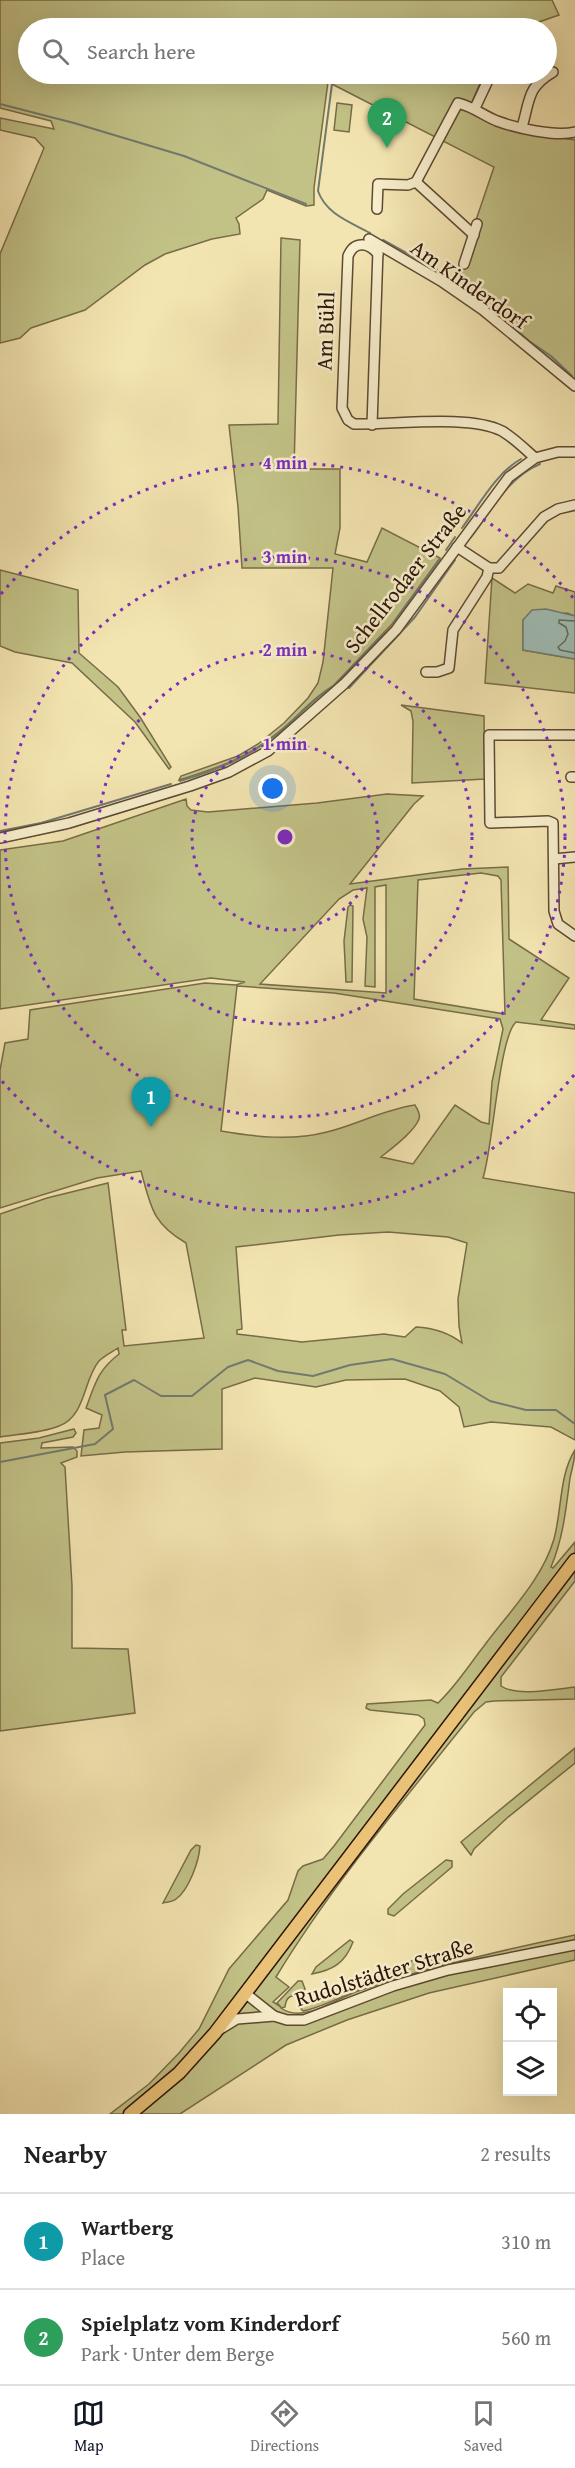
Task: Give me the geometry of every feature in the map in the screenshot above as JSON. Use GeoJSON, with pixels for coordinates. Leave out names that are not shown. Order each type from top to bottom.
{"type":"FeatureCollection","features":[{"type":"Feature","properties":{"kind":"main road"},"geometry":{"type":"LineString","coordinates":[[130,2114],[179,2073],[215,2033],[575,1560]]}},
{"type":"Feature","properties":{"kind":"street"},"geometry":{"type":"LineString","coordinates":[[475,108],[486,84]]}},
{"type":"Feature","properties":{"kind":"street"},"geometry":{"type":"LineString","coordinates":[[522,127],[536,84]]}},
{"type":"Feature","properties":{"kind":"street"},"geometry":{"type":"LineString","coordinates":[[377,209],[378,184],[408,185],[416,182],[458,103],[475,108],[494,120],[522,127],[554,134],[575,132]]}},
{"type":"Feature","properties":{"kind":"street"},"geometry":{"type":"LineString","coordinates":[[416,182],[474,235]]}},
{"type":"Feature","properties":{"kind":"street"},"geometry":{"type":"LineString","coordinates":[[464,264],[477,224]]}},
{"type":"Feature","properties":{"kind":"street","name":"Am Kinderdorf"},"geometry":{"type":"LineString","coordinates":[[369,239],[378,250],[441,281],[483,310],[575,386]]}},
{"type":"Feature","properties":{"kind":"street","name":"Am Bühl"},"geometry":{"type":"LineString","coordinates":[[378,250],[370,246],[356,245],[351,248],[348,256],[342,408],[348,420],[354,424],[372,425],[447,423],[487,425],[508,435],[535,458]]}},
{"type":"Feature","properties":{"kind":"street"},"geometry":{"type":"LineString","coordinates":[[372,425],[378,250]]}},
{"type":"Feature","properties":{"kind":"street","name":"Schellrodaer Straße"},"geometry":{"type":"LineString","coordinates":[[0,838],[69,823],[190,786],[229,772],[268,751],[324,703],[375,653],[425,592],[509,477],[535,458],[558,452],[575,452]]}},
{"type":"Feature","properties":{"kind":"street"},"geometry":{"type":"LineString","coordinates":[[457,547],[489,568],[499,568],[544,517],[558,509],[575,505]]}},
{"type":"Feature","properties":{"kind":"street"},"geometry":{"type":"LineString","coordinates":[[426,672],[437,672],[449,668],[453,630],[487,577],[489,568]]}},
{"type":"Feature","properties":{"kind":"street"},"geometry":{"type":"LineString","coordinates":[[575,735],[489,735],[490,824],[548,821],[553,823],[556,919],[558,924],[575,936]]}},
{"type":"Feature","properties":{"kind":"street"},"geometry":{"type":"LineString","coordinates":[[554,859],[575,857]]}},
{"type":"Feature","properties":{"kind":"street","name":"Rudolstädter Straße"},"geometry":{"type":"LineString","coordinates":[[245,1993],[274,2016],[287,2020],[304,2020],[365,1995],[437,1973],[575,1945]]}},
{"type":"Feature","properties":{"kind":"street","name":"Rudolstädter Straße"},"geometry":{"type":"LineString","coordinates":[[215,2033],[237,2019],[274,2016]]}},
{"type":"Feature","properties":{"kind":"green space"},"geometry":{"type":"Polygon","coordinates":[[[0,0],[552,0],[559,15],[550,18],[18,18],[18,84],[328,84],[314,188],[314,205],[306,206],[267,190],[263,199],[236,218],[240,234],[212,239],[165,254],[145,265],[85,310],[31,328],[20,338],[0,343],[0,254],[44,148],[35,138],[0,130],[0,118],[54,129],[51,121],[0,108],[0,0]]]}},
{"type":"Feature","properties":{"kind":"green space"},"geometry":{"type":"Polygon","coordinates":[[[332,84],[480,84],[469,109],[507,129],[575,140],[575,381],[462,291],[456,279],[494,167],[332,84]]]}},
{"type":"Feature","properties":{"kind":"green space"},"geometry":{"type":"Polygon","coordinates":[[[337,103],[352,105],[349,132],[334,130],[337,103]]]}},
{"type":"Feature","properties":{"kind":"green space"},"geometry":{"type":"Polygon","coordinates":[[[281,238],[300,240],[294,469],[340,469],[340,528],[335,554],[367,562],[382,528],[440,558],[393,623],[333,686],[254,750],[218,767],[179,780],[181,776],[238,756],[258,744],[284,723],[308,698],[318,683],[323,662],[333,568],[242,568],[229,425],[278,424],[281,238]]]}},
{"type":"Feature","properties":{"kind":"green space"},"geometry":{"type":"Polygon","coordinates":[[[0,570],[78,590],[79,653],[118,687],[140,717],[171,767],[169,769],[135,722],[72,663],[15,652],[0,646],[0,570]]]}},
{"type":"Feature","properties":{"kind":"green space"},"geometry":{"type":"Polygon","coordinates":[[[492,578],[515,593],[528,584],[553,593],[556,586],[575,592],[575,616],[567,613],[523,620],[523,650],[575,659],[575,693],[485,683],[492,578]]]}},
{"type":"Feature","properties":{"kind":"green space"},"geometry":{"type":"Polygon","coordinates":[[[401,705],[484,716],[485,779],[412,783],[413,721],[411,711],[401,705]]]}},
{"type":"Feature","properties":{"kind":"green space"},"geometry":{"type":"Polygon","coordinates":[[[387,794],[423,796],[414,804],[350,884],[462,869],[508,867],[509,939],[569,978],[541,1020],[575,1025],[575,1029],[516,1022],[510,1032],[505,1048],[483,1178],[575,1193],[575,1440],[551,1427],[491,1422],[464,1427],[459,1407],[440,1391],[405,1379],[346,1380],[316,1387],[255,1378],[222,1389],[222,1449],[125,1452],[81,1456],[84,1430],[99,1428],[102,1415],[86,1408],[102,1372],[119,1354],[118,1348],[99,1361],[79,1406],[68,1421],[45,1430],[0,1437],[0,1214],[47,1198],[108,1183],[126,1330],[122,1330],[124,1346],[204,1338],[186,1243],[166,1228],[154,1213],[141,1171],[97,1178],[0,1208],[0,1070],[5,1043],[28,1039],[30,1010],[205,983],[236,985],[245,982],[211,978],[0,1009],[0,850],[63,841],[186,799],[187,806],[191,810],[208,812],[317,803],[387,794]],[[481,873],[418,880],[414,999],[505,1014],[501,880],[498,876],[481,873]],[[386,885],[375,887],[375,987],[365,986],[367,937],[363,919],[367,888],[353,890],[339,899],[260,984],[386,993],[386,885]],[[237,986],[221,1131],[274,1137],[314,1135],[415,1105],[420,1115],[416,1124],[402,1140],[381,1157],[413,1164],[455,1105],[481,1122],[489,1124],[492,1082],[503,1029],[500,1019],[334,993],[237,986]],[[388,1232],[339,1235],[236,1247],[242,1329],[237,1330],[237,1334],[302,1342],[384,1334],[405,1337],[416,1327],[440,1331],[462,1343],[458,1299],[467,1243],[448,1237],[388,1232]]]}},
{"type":"Feature","properties":{"kind":"green space"},"geometry":{"type":"Polygon","coordinates":[[[350,905],[353,906],[352,982],[346,982],[344,941],[350,905]]]}},
{"type":"Feature","properties":{"kind":"green space"},"geometry":{"type":"Polygon","coordinates":[[[74,1429],[76,1433],[73,1437],[42,1443],[41,1448],[73,1447],[77,1451],[77,1457],[61,1463],[65,1467],[72,1586],[72,1648],[128,1649],[135,1713],[0,1731],[0,1443],[39,1438],[74,1429]]]}},
{"type":"Feature","properties":{"kind":"green space"},"geometry":{"type":"Polygon","coordinates":[[[575,1450],[561,1535],[551,1567],[553,1568],[575,1542],[575,1581],[501,1677],[501,1686],[526,1692],[575,1687],[575,1699],[486,1702],[474,1712],[371,1841],[321,1908],[276,1977],[289,1987],[273,2002],[281,2007],[277,2003],[298,1981],[302,1981],[305,1989],[290,1997],[285,2007],[281,2008],[290,2012],[309,2012],[358,1991],[412,1974],[575,1935],[575,1960],[429,1993],[347,2020],[286,2045],[180,2114],[110,2114],[149,2084],[199,2029],[229,1969],[288,1900],[298,1871],[303,1866],[323,1859],[425,1725],[424,1719],[418,1715],[370,1710],[366,1708],[367,1704],[431,1700],[438,1703],[457,1683],[524,1595],[549,1554],[557,1528],[566,1470],[575,1450]]]}},
{"type":"Feature","properties":{"kind":"green space"},"geometry":{"type":"Polygon","coordinates":[[[575,1748],[575,1763],[507,1818],[474,1849],[471,1855],[461,1842],[575,1748]]]}},
{"type":"Feature","properties":{"kind":"green space"},"geometry":{"type":"Polygon","coordinates":[[[196,1845],[200,1846],[199,1852],[189,1882],[181,1895],[172,1901],[163,1903],[191,1850],[196,1845]]]}},
{"type":"Feature","properties":{"kind":"green space"},"geometry":{"type":"Polygon","coordinates":[[[446,1860],[452,1861],[452,1867],[394,1916],[388,1914],[388,1909],[403,1894],[446,1860]]]}},
{"type":"Feature","properties":{"kind":"green space"},"geometry":{"type":"Polygon","coordinates":[[[350,1940],[353,1942],[342,1960],[332,1968],[312,1974],[316,1967],[350,1940]]]}},
{"type":"Feature","properties":{"kind":"green space"},"geometry":{"type":"Polygon","coordinates":[[[450,1953],[453,1954],[454,1962],[384,1982],[372,1982],[372,1978],[395,1972],[402,1965],[414,1960],[433,1960],[450,1953]]]}},
{"type":"Feature","properties":{"kind":"green space"},"geometry":{"type":"Polygon","coordinates":[[[359,1983],[359,1989],[339,1998],[310,2009],[303,2011],[301,2009],[301,2005],[310,2002],[319,1992],[342,1985],[347,1988],[359,1983]]]}},
{"type":"Feature","properties":{"kind":"water"},"geometry":{"type":"Polygon","coordinates":[[[546,609],[575,616],[575,659],[523,650],[523,620],[532,610],[546,609]]]}},
{"type":"Feature","properties":{"kind":"waterway"},"geometry":{"type":"LineString","coordinates":[[332,84],[318,191],[333,211],[370,233]]}},
{"type":"Feature","properties":{"kind":"waterway"},"geometry":{"type":"LineString","coordinates":[[0,104],[74,123],[184,156],[306,204]]}},
{"type":"Feature","properties":{"kind":"waterway"},"geometry":{"type":"LineString","coordinates":[[383,240],[452,278]]}},
{"type":"Feature","properties":{"kind":"waterway"},"geometry":{"type":"LineString","coordinates":[[464,284],[572,376]]}},
{"type":"Feature","properties":{"kind":"waterway"},"geometry":{"type":"LineString","coordinates":[[462,528],[496,481],[521,459]]}},
{"type":"Feature","properties":{"kind":"waterway"},"geometry":{"type":"LineString","coordinates":[[471,537],[509,486],[540,464]]}},
{"type":"Feature","properties":{"kind":"waterway"},"geometry":{"type":"LineString","coordinates":[[446,550],[455,537]]}},
{"type":"Feature","properties":{"kind":"waterway"},"geometry":{"type":"LineString","coordinates":[[393,623],[440,559]]}},
{"type":"Feature","properties":{"kind":"waterway"},"geometry":{"type":"LineString","coordinates":[[349,688],[415,617],[455,560]]}},
{"type":"Feature","properties":{"kind":"waterway"},"geometry":{"type":"LineString","coordinates":[[180,781],[233,762],[269,741],[334,686],[385,632]]}},
{"type":"Feature","properties":{"kind":"waterway"},"geometry":{"type":"LineString","coordinates":[[0,831],[41,823],[171,784]]}},
{"type":"Feature","properties":{"kind":"waterway"},"geometry":{"type":"LineString","coordinates":[[0,843],[66,829],[180,794]]}},
{"type":"Feature","properties":{"kind":"waterway"},"geometry":{"type":"LineString","coordinates":[[0,1462],[95,1444],[113,1429],[105,1395],[134,1380],[161,1396],[192,1396],[228,1367],[248,1360],[278,1371],[313,1376],[350,1365],[392,1359],[445,1374],[490,1401],[526,1410],[556,1410],[575,1424]]}},
{"type":"Feature","properties":{"kind":"place","name":"Spielplatz vom Kinderdorf"},"geometry":{"type":"Point","coordinates":[387,148]}},
{"type":"Feature","properties":{"kind":"place","name":"Wartberg"},"geometry":{"type":"Point","coordinates":[151,1127]}}]}
